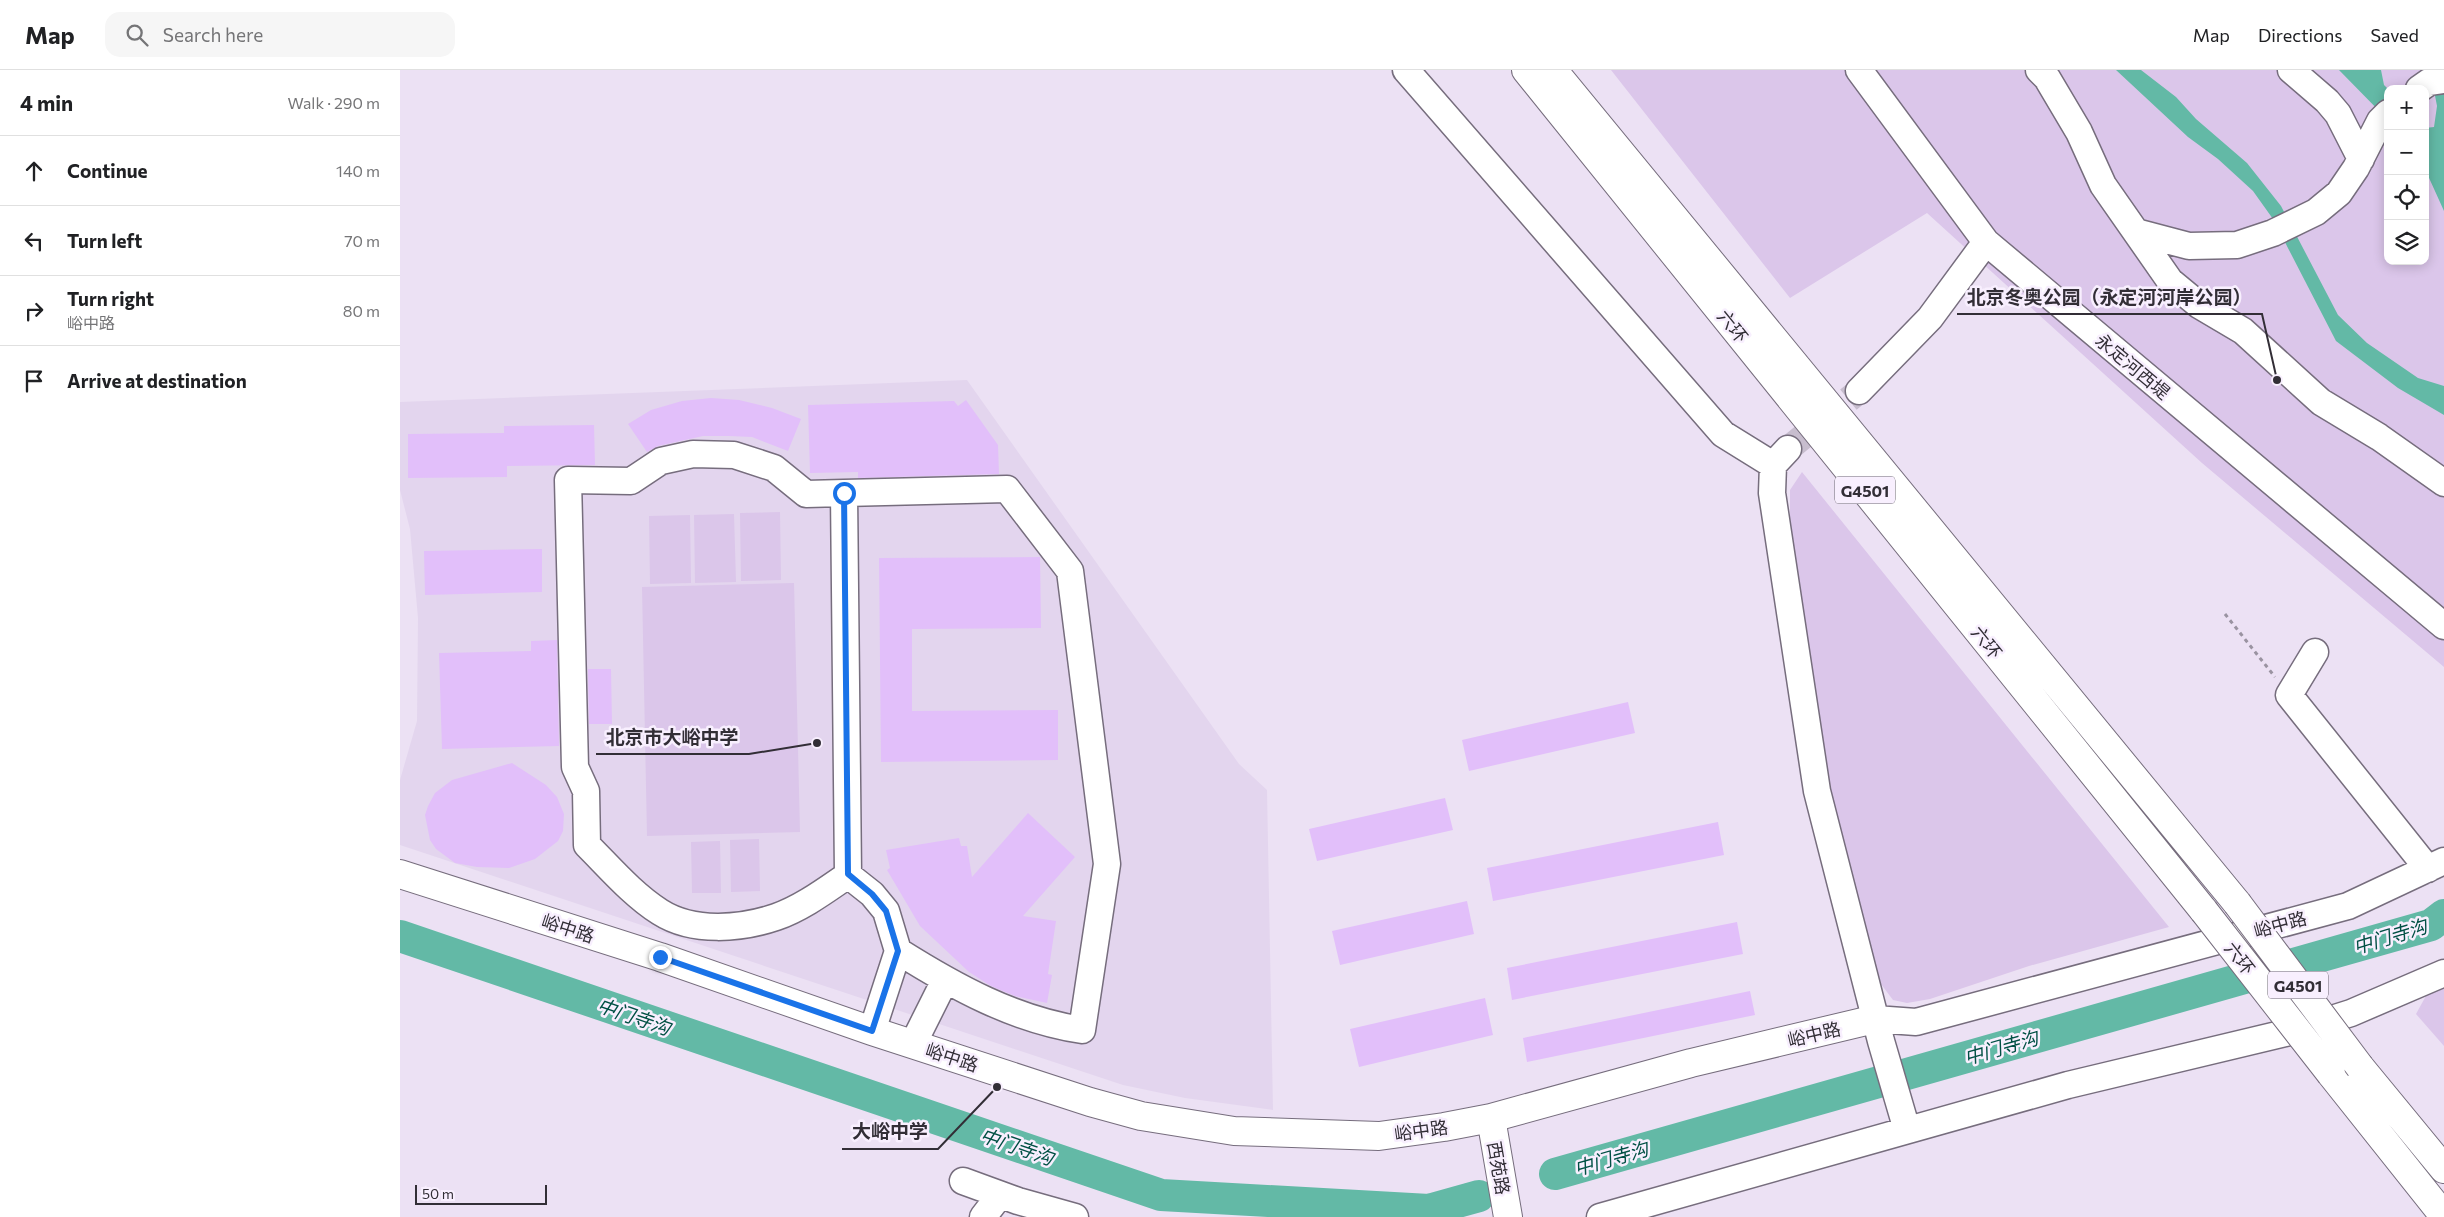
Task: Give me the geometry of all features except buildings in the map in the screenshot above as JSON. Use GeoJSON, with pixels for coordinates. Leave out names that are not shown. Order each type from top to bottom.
{"type":"FeatureCollection","features":[{"type":"Feature","properties":{"kind":"main road","name":"六环"},"geometry":{"type":"LineString","coordinates":[[1526,70],[2204,911],[2444,1216]]}},
{"type":"Feature","properties":{"kind":"main road","name":"六环"},"geometry":{"type":"LineString","coordinates":[[1554,70],[2237,903],[2360,1067],[2444,1169]]}},
{"type":"Feature","properties":{"kind":"main road","name":"峪中路"},"geometry":{"type":"LineString","coordinates":[[400,874],[660,957],[872,1031],[1090,1102],[1141,1116],[1234,1131],[1379,1136],[1491,1118],[1690,1063],[1878,1030]]}},
{"type":"Feature","properties":{"kind":"main road","name":"西苑路"},"geometry":{"type":"LineString","coordinates":[[1491,1118],[1508,1217]]}},
{"type":"Feature","properties":{"kind":"street"},"geometry":{"type":"LineString","coordinates":[[1406,70],[1724,434],[1780,457],[1772,493],[1817,791],[1878,1030],[1907,1129]]}},
{"type":"Feature","properties":{"kind":"street","name":"永定河西堤"},"geometry":{"type":"LineString","coordinates":[[1859,70],[1986,242],[2444,626]]}},
{"type":"Feature","properties":{"kind":"street"},"geometry":{"type":"LineString","coordinates":[[2039,70],[2047,78],[2079,132],[2103,185],[2170,281],[2199,305],[2243,331],[2321,402],[2379,437],[2444,483]]}},
{"type":"Feature","properties":{"kind":"street"},"geometry":{"type":"LineString","coordinates":[[2291,70],[2320,94],[2338,114],[2361,159]]}},
{"type":"Feature","properties":{"kind":"street"},"geometry":{"type":"LineString","coordinates":[[2136,232],[2189,246],[2237,245],[2284,228],[2316,212],[2339,193],[2361,159],[2384,117]]}},
{"type":"Feature","properties":{"kind":"street"},"geometry":{"type":"LineString","coordinates":[[1860,391],[1930,318],[1986,242]]}},
{"type":"Feature","properties":{"kind":"street"},"geometry":{"type":"LineString","coordinates":[[848,874],[815,897],[776,917],[717,927],[687,924],[661,913],[635,892],[587,845],[586,791],[575,767],[568,480],[631,481],[661,461],[693,454],[734,455],[774,468],[806,494],[1007,489],[1070,571],[1107,864],[1082,1030],[1068,1028],[1001,1007],[945,980],[898,951]]}},
{"type":"Feature","properties":{"kind":"street"},"geometry":{"type":"LineString","coordinates":[[844,493],[848,874],[872,894],[886,911],[898,951],[872,1031]]}},
{"type":"Feature","properties":{"kind":"street"},"geometry":{"type":"LineString","coordinates":[[2315,652],[2289,695],[2436,865]]}},
{"type":"Feature","properties":{"kind":"street","name":"峪中路"},"geometry":{"type":"LineString","coordinates":[[1878,1030],[1916,1022],[2339,908],[2436,865]]}},
{"type":"Feature","properties":{"kind":"street"},"geometry":{"type":"LineString","coordinates":[[1600,1217],[2068,1085],[2294,1031],[2351,1012],[2444,973]]}},
{"type":"Feature","properties":{"kind":"street"},"geometry":{"type":"LineString","coordinates":[[913,1044],[945,980]]}},
{"type":"Feature","properties":{"kind":"street"},"geometry":{"type":"LineString","coordinates":[[963,1181],[1075,1217]]}},
{"type":"Feature","properties":{"kind":"street"},"geometry":{"type":"LineString","coordinates":[[984,1217],[1000,1194]]}},
{"type":"Feature","properties":{"kind":"path"},"geometry":{"type":"LineString","coordinates":[[2225,614],[2289,695]]}},
{"type":"Feature","properties":{"kind":"shaded area"},"geometry":{"type":"Polygon","coordinates":[[[1611,70],[2444,70],[2444,667],[2202,463],[1927,213],[1790,298],[1611,70]]]}},
{"type":"Feature","properties":{"kind":"shaded area"},"geometry":{"type":"Polygon","coordinates":[[[2116,70],[2141,70],[2176,97],[2196,119],[2247,163],[2281,206],[2338,315],[2367,343],[2418,378],[2444,386],[2444,415],[2398,388],[2336,341],[2273,219],[2253,191],[2218,159],[2188,137],[2116,70]]]}},
{"type":"Feature","properties":{"kind":"shaded area"},"geometry":{"type":"Polygon","coordinates":[[[2339,70],[2381,70],[2384,85],[2384,116],[2339,70]]]}},
{"type":"Feature","properties":{"kind":"shaded area"},"geometry":{"type":"Polygon","coordinates":[[[2444,70],[2444,211],[2429,178],[2429,128],[2434,127],[2437,106],[2431,75],[2444,70]]]}},
{"type":"Feature","properties":{"kind":"shaded area"},"geometry":{"type":"Polygon","coordinates":[[[967,380],[1239,764],[1267,790],[1273,1110],[1185,1098],[1123,1085],[400,845],[400,780],[417,721],[418,618],[410,529],[400,490],[400,402],[967,380]]]}},
{"type":"Feature","properties":{"kind":"shaded area"},"geometry":{"type":"Polygon","coordinates":[[[1802,472],[2169,927],[2029,966],[1930,999],[1907,1003],[1893,1000],[1881,984],[1831,802],[1790,522],[1790,490],[1802,472]]]}},
{"type":"Feature","properties":{"kind":"shaded area"},"geometry":{"type":"Polygon","coordinates":[[[780,512],[781,580],[741,581],[740,513],[780,512]]]}},
{"type":"Feature","properties":{"kind":"shaded area"},"geometry":{"type":"Polygon","coordinates":[[[734,514],[736,582],[695,583],[694,515],[734,514]]]}},
{"type":"Feature","properties":{"kind":"shaded area"},"geometry":{"type":"Polygon","coordinates":[[[690,515],[691,583],[650,584],[649,516],[690,515]]]}},
{"type":"Feature","properties":{"kind":"shaded area"},"geometry":{"type":"Polygon","coordinates":[[[794,583],[800,832],[647,836],[642,587],[794,583]]]}},
{"type":"Feature","properties":{"kind":"shaded area"},"geometry":{"type":"Polygon","coordinates":[[[759,839],[760,891],[731,892],[730,840],[759,839]]]}},
{"type":"Feature","properties":{"kind":"shaded area"},"geometry":{"type":"Polygon","coordinates":[[[720,841],[721,893],[692,893],[691,842],[720,841]]]}},
{"type":"Feature","properties":{"kind":"shaded area"},"geometry":{"type":"Polygon","coordinates":[[[2444,963],[2444,1046],[2416,1014],[2444,963]]]}},
{"type":"Feature","properties":{"kind":"waterway","name":"中门寺沟"},"geometry":{"type":"LineString","coordinates":[[1555,1174],[2431,925],[2444,915]]}},
{"type":"Feature","properties":{"kind":"waterway","name":"中门寺沟"},"geometry":{"type":"LineString","coordinates":[[400,936],[1161,1195],[1429,1210],[1479,1196]]}},
{"type":"Feature","properties":{"kind":"tunnel"},"geometry":{"type":"LineString","coordinates":[[1788,449],[1859,391]]}},
{"type":"Feature","properties":{"kind":"place","name":"北京冬奥公园（永定河河岸公园）"},"geometry":{"type":"Point","coordinates":[2277,380]}},
{"type":"Feature","properties":{"kind":"place","name":"北京市大峪中学"},"geometry":{"type":"Point","coordinates":[817,743]}},
{"type":"Feature","properties":{"kind":"place","name":"大峪中学"},"geometry":{"type":"Point","coordinates":[997,1087]}},
{"type":"Feature","properties":{"kind":"route"},"geometry":{"type":"LineString","coordinates":[[660,957],[872,1031],[898,951],[886,911],[872,894],[848,874],[844,493]]}}]}
